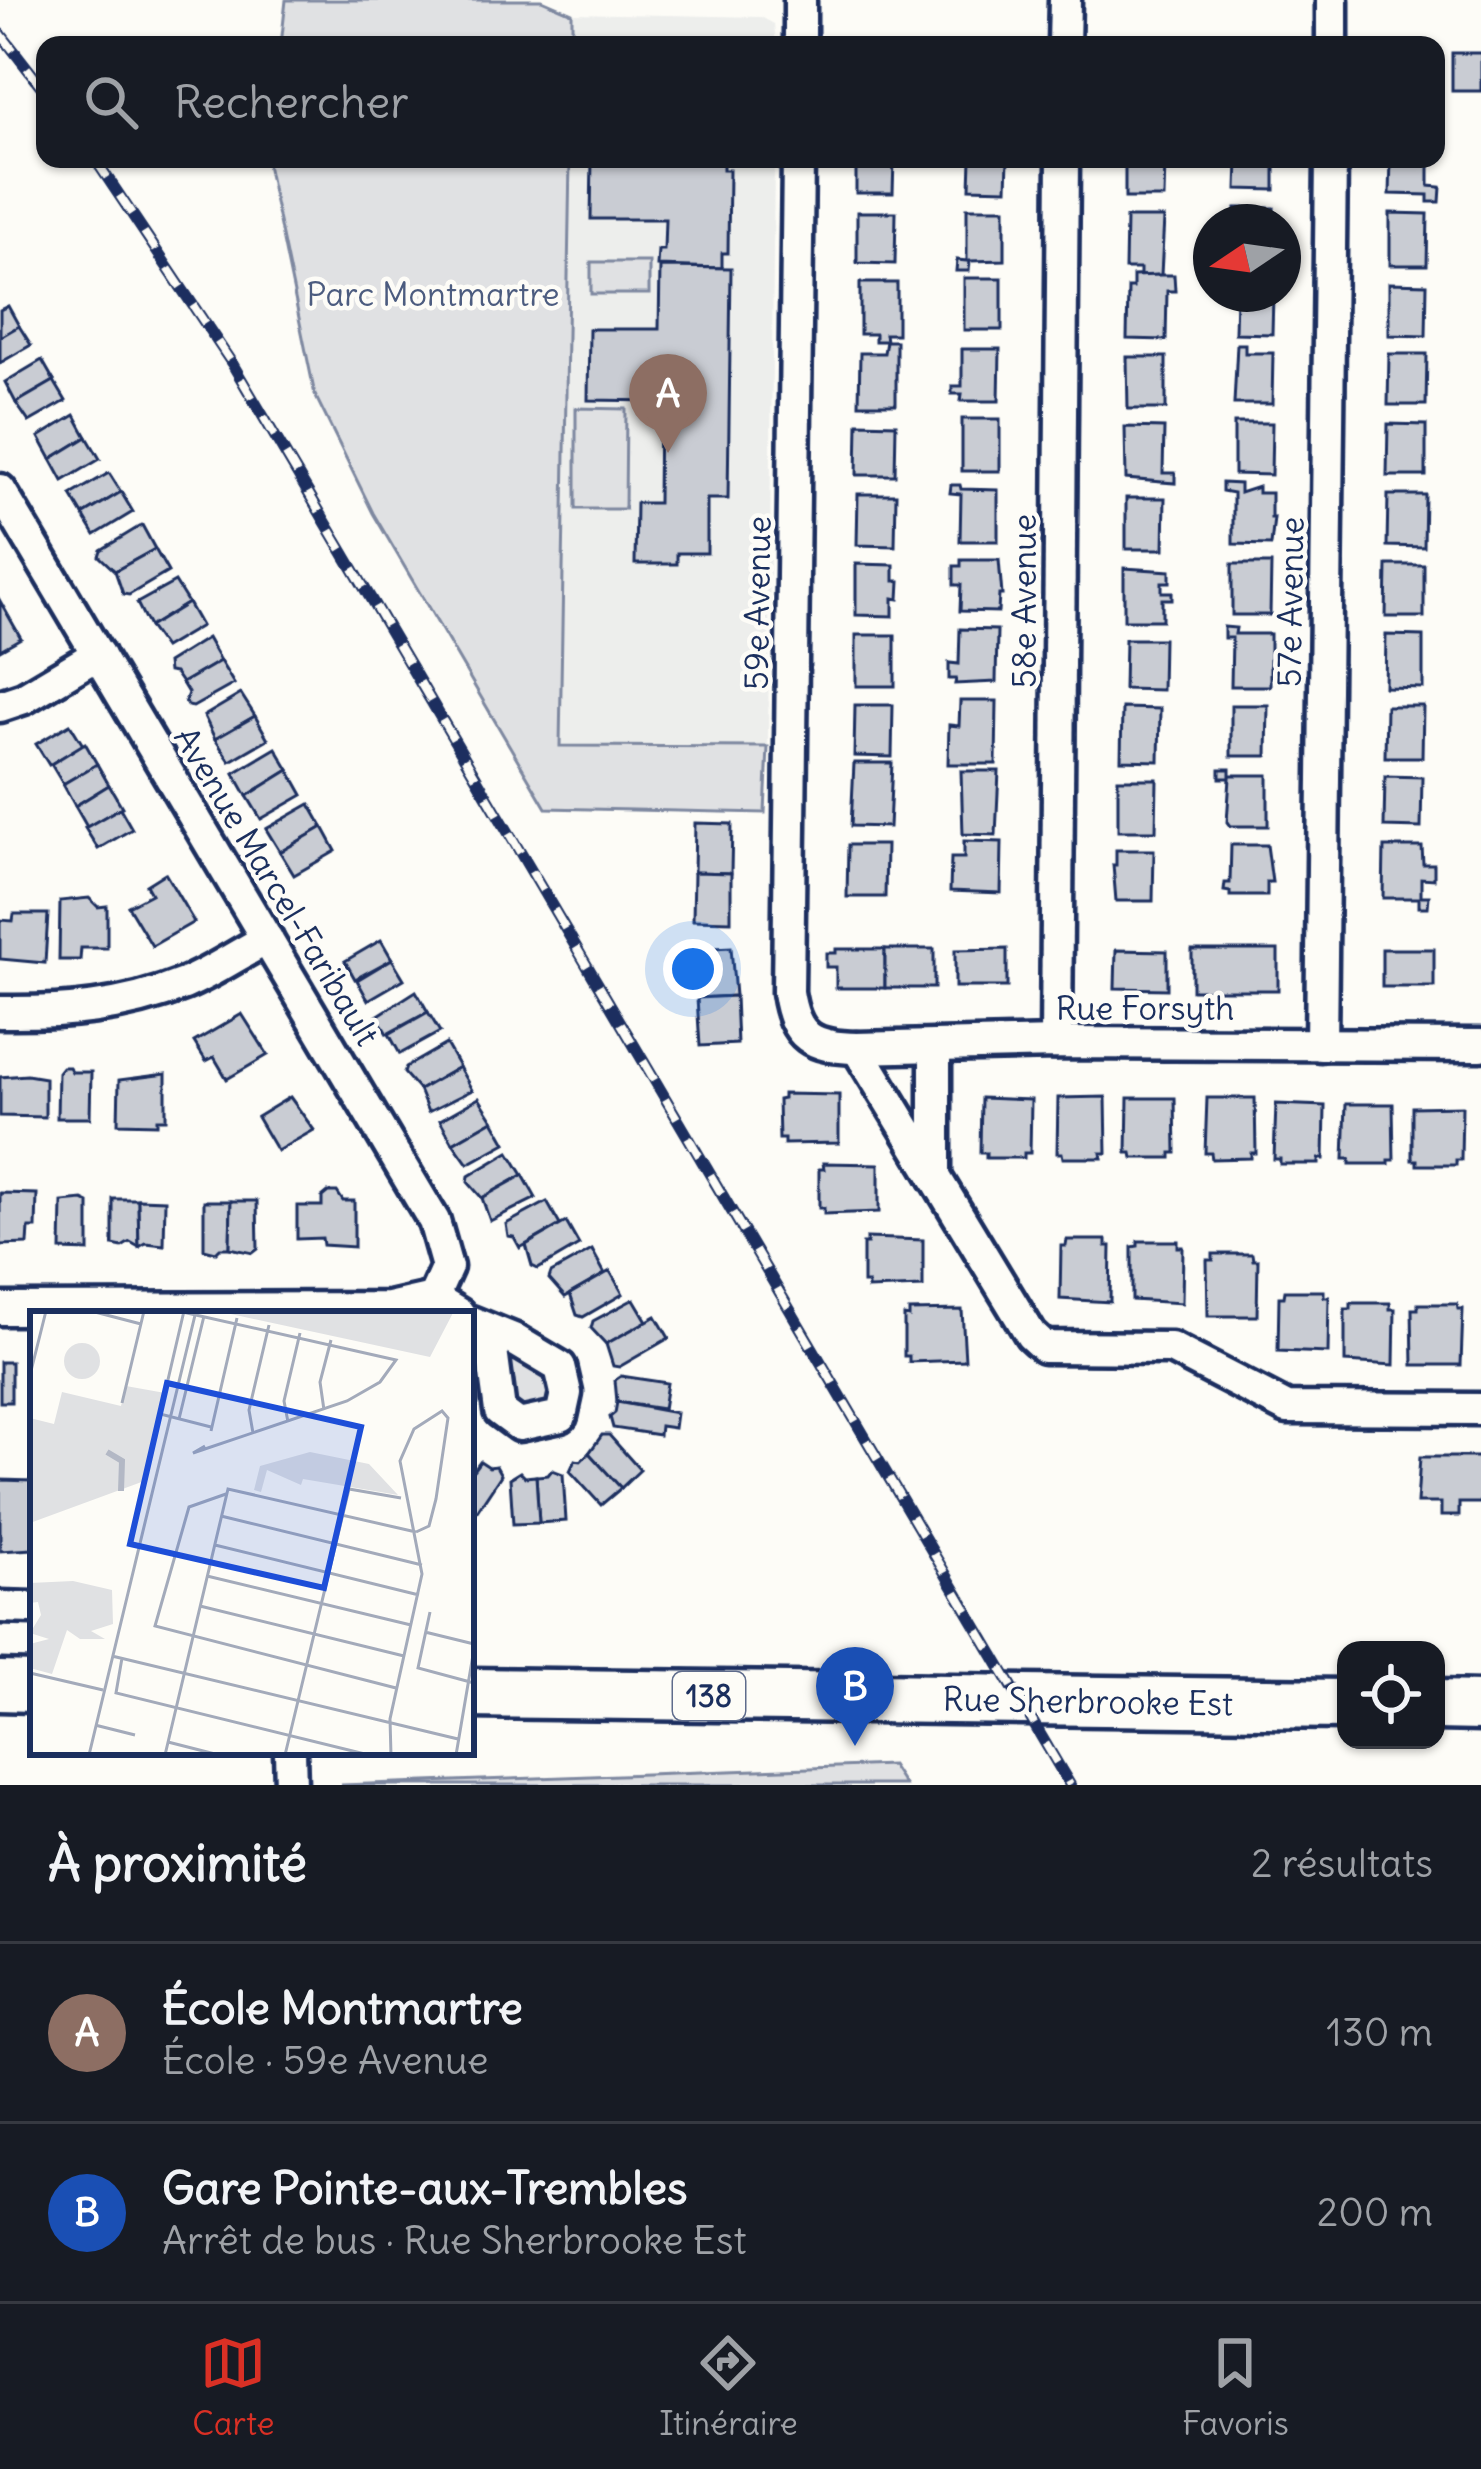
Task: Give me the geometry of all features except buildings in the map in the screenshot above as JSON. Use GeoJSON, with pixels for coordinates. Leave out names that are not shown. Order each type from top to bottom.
{"type":"FeatureCollection","features":[{"type":"Feature","properties":{"kind":"main road"},"geometry":{"type":"LineString","coordinates":[[0,1686],[30,1687]]}},
{"type":"Feature","properties":{"kind":"main road","name":"Rue Sherbrooke Est"},"geometry":{"type":"LineString","coordinates":[[474,1693],[1337,1704]]}},
{"type":"Feature","properties":{"kind":"main road"},"geometry":{"type":"LineString","coordinates":[[1445,1705],[1481,1706]]}},
{"type":"Feature","properties":{"kind":"street"},"geometry":{"type":"LineString","coordinates":[[800,0],[800,36]]}},
{"type":"Feature","properties":{"kind":"street"},"geometry":{"type":"LineString","coordinates":[[1064,36],[1065,0]]}},
{"type":"Feature","properties":{"kind":"street"},"geometry":{"type":"LineString","coordinates":[[1332,0],[1332,36]]}},
{"type":"Feature","properties":{"kind":"street","name":"59e Avenue"},"geometry":{"type":"LineString","coordinates":[[798,168],[788,992],[798,1028],[811,1040]]}},
{"type":"Feature","properties":{"kind":"street","name":"58e Avenue"},"geometry":{"type":"LineString","coordinates":[[1056,1043],[1064,168]]}},
{"type":"Feature","properties":{"kind":"street","name":"57e Avenue"},"geometry":{"type":"LineString","coordinates":[[1321,1045],[1331,168]]}},
{"type":"Feature","properties":{"kind":"street","name":"Avenue Marcel-Faribault"},"geometry":{"type":"LineString","coordinates":[[0,490],[434,1221],[460,1311]]}},
{"type":"Feature","properties":{"kind":"street"},"geometry":{"type":"LineString","coordinates":[[0,706],[25,698],[98,654]]}},
{"type":"Feature","properties":{"kind":"street"},"geometry":{"type":"LineString","coordinates":[[0,1012],[70,1013],[125,1003],[186,983],[267,939]]}},
{"type":"Feature","properties":{"kind":"street","name":"Rue Forsyth"},"geometry":{"type":"LineString","coordinates":[[811,1040],[857,1048],[1056,1043],[1481,1046]]}},
{"type":"Feature","properties":{"kind":"street"},"geometry":{"type":"LineString","coordinates":[[935,1046],[935,1177]]}},
{"type":"Feature","properties":{"kind":"street"},"geometry":{"type":"LineString","coordinates":[[857,1048],[1031,1335],[1044,1347],[1171,1348],[1287,1408],[1481,1409]]}},
{"type":"Feature","properties":{"kind":"street"},"geometry":{"type":"LineString","coordinates":[[0,1309],[199,1311]]}},
{"type":"Feature","properties":{"kind":"street"},"geometry":{"type":"LineString","coordinates":[[322,1311],[420,1311]]}},
{"type":"Feature","properties":{"kind":"street"},"geometry":{"type":"LineString","coordinates":[[0,1607],[30,1608]]}},
{"type":"Feature","properties":{"kind":"street"},"geometry":{"type":"LineString","coordinates":[[290,1755],[291,1785]]}},
{"type":"Feature","properties":{"kind":"shaded area"},"geometry":{"type":"Polygon","coordinates":[[[572,13],[761,17],[774,24],[775,36],[572,36],[572,13]]]}},
{"type":"Feature","properties":{"kind":"shaded area"},"geometry":{"type":"Polygon","coordinates":[[[570,168],[774,168],[768,747],[560,747],[570,168]]]}},
{"type":"Feature","properties":{"kind":"green space"},"geometry":{"type":"Polygon","coordinates":[[[286,0],[542,0],[572,13],[572,36],[282,36],[286,0]]]}},
{"type":"Feature","properties":{"kind":"green space","name":"Parc Montmartre"},"geometry":{"type":"Polygon","coordinates":[[[268,168],[570,168],[560,746],[768,747],[765,813],[546,808],[373,513],[315,395],[268,168]]]}},
{"type":"Feature","properties":{"kind":"green space"},"geometry":{"type":"Polygon","coordinates":[[[591,262],[649,262],[649,294],[591,294],[591,262]]]}},
{"type":"Feature","properties":{"kind":"green space"},"geometry":{"type":"Polygon","coordinates":[[[576,408],[626,409],[625,509],[576,509],[576,408]]]}},
{"type":"Feature","properties":{"kind":"green space"},"geometry":{"type":"Polygon","coordinates":[[[509,1354],[551,1373],[551,1404],[517,1412],[503,1387],[509,1354]]]}},
{"type":"Feature","properties":{"kind":"green space"},"geometry":{"type":"Polygon","coordinates":[[[891,1765],[904,1785],[341,1785],[891,1765]]]}},
{"type":"Feature","properties":{"kind":"railway"},"geometry":{"type":"LineString","coordinates":[[0,33],[36,79]]}},
{"type":"Feature","properties":{"kind":"railway"},"geometry":{"type":"LineString","coordinates":[[101,168],[233,365],[1070,1785]]}},
{"type":"Feature","properties":{"kind":"place","name":"École Montmartre"},"geometry":{"type":"Point","coordinates":[668,453]}},
{"type":"Feature","properties":{"kind":"place","name":"Gare Pointe-aux-Trembles"},"geometry":{"type":"Point","coordinates":[855,1746]}}]}
